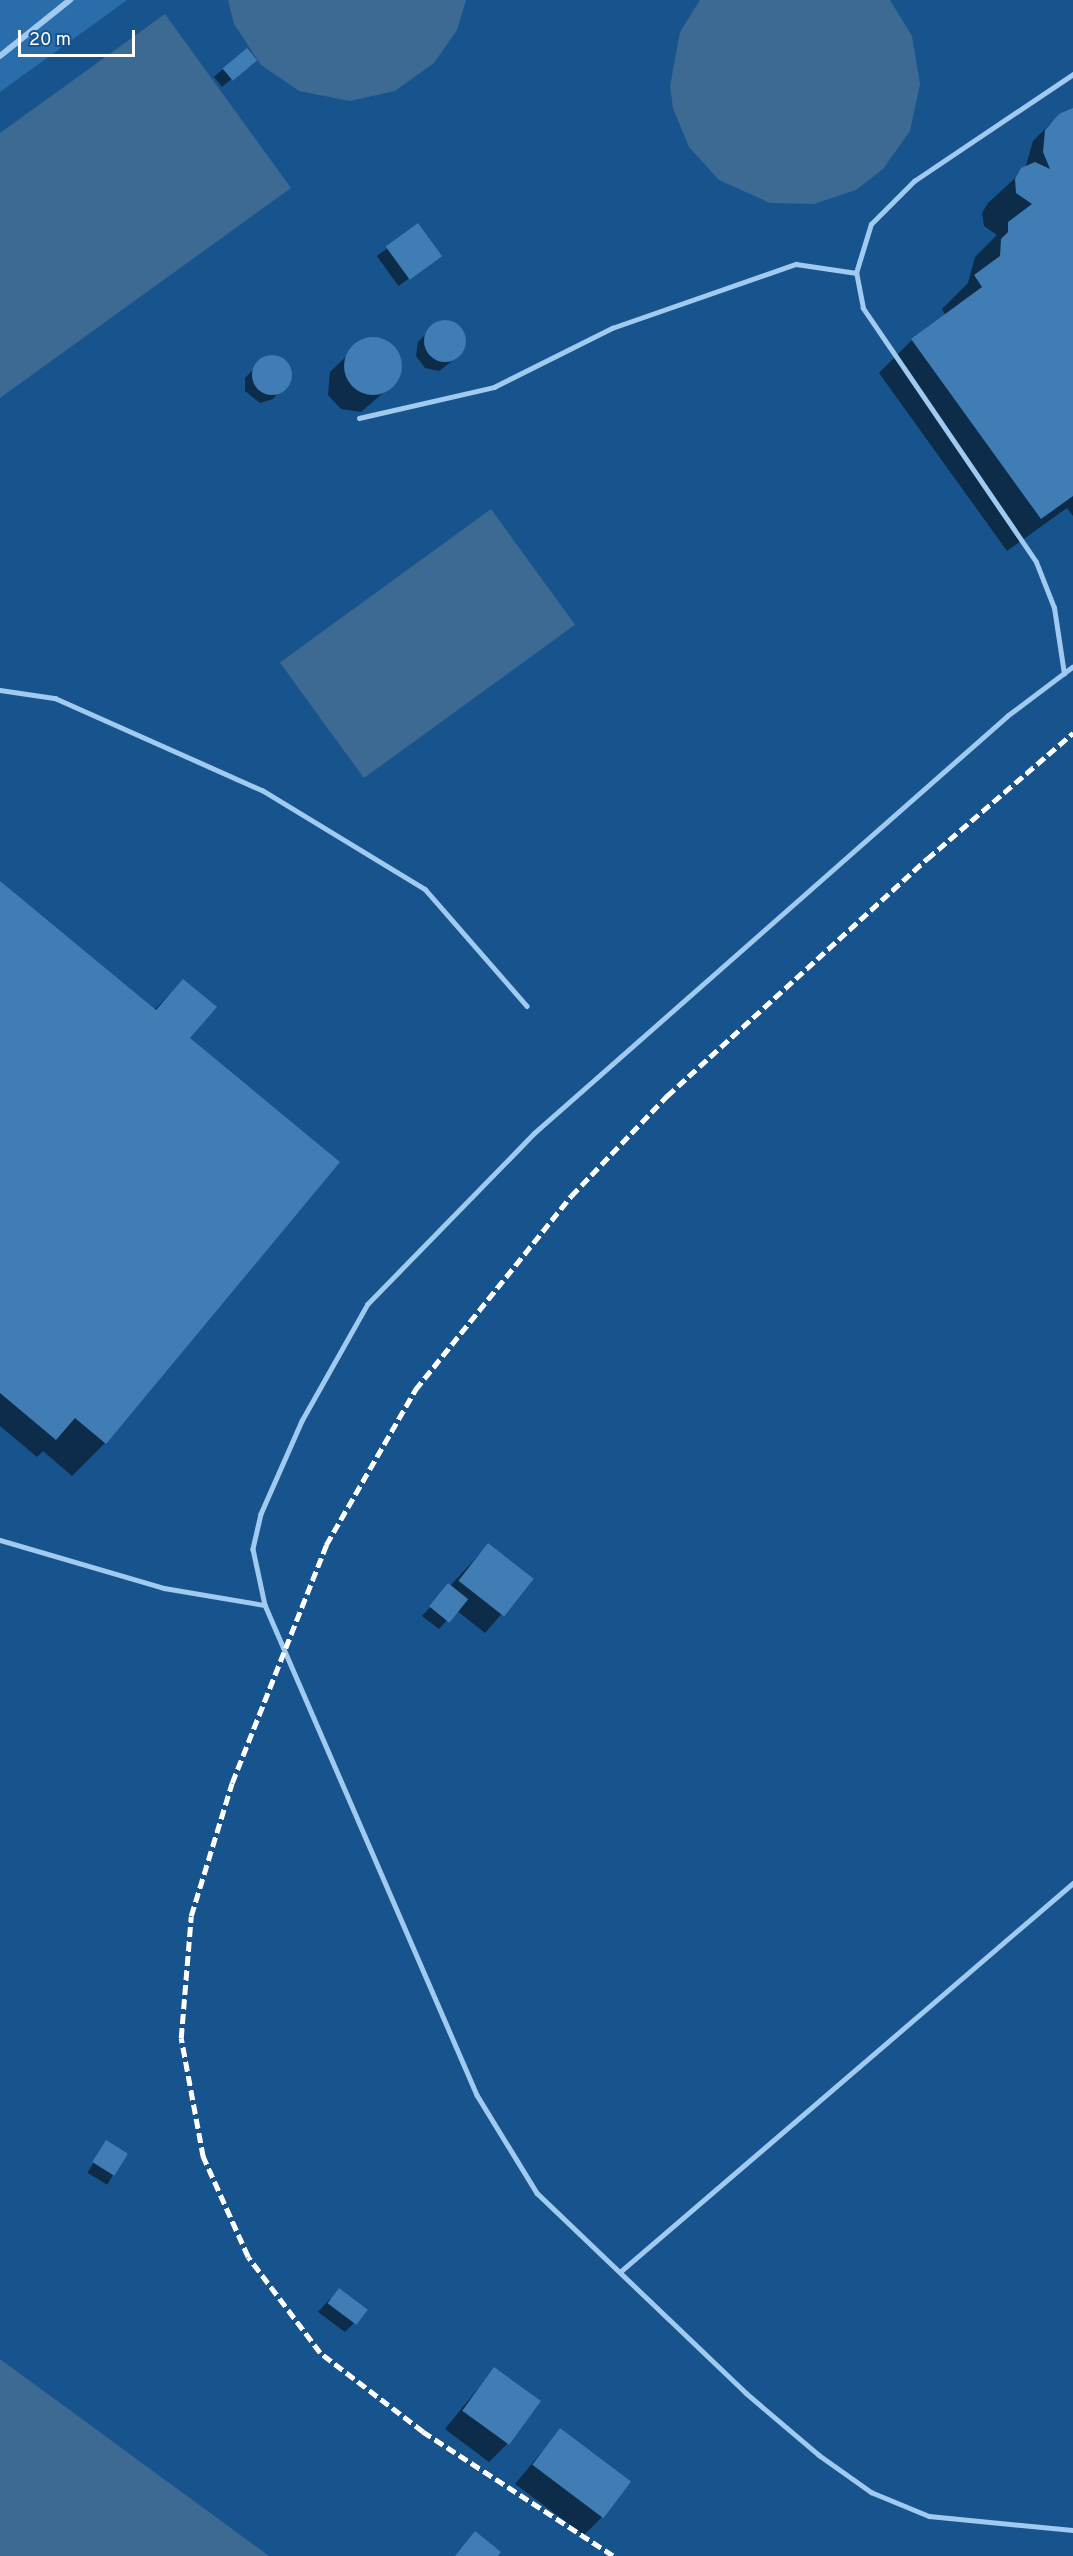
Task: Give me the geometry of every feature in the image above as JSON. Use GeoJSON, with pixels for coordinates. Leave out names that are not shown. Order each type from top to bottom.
{"type":"FeatureCollection","features":[{"type":"Feature","properties":{"kind":"street"},"geometry":{"type":"LineString","coordinates":[[0,56],[70,0]]}},
{"type":"Feature","properties":{"kind":"lane"},"geometry":{"type":"LineString","coordinates":[[1064,674],[1054,608],[1036,562],[863,308],[856,273],[871,224],[914,181],[1073,74]]}},
{"type":"Feature","properties":{"kind":"lane"},"geometry":{"type":"LineString","coordinates":[[359,418],[494,387],[612,328],[796,264],[856,273]]}},
{"type":"Feature","properties":{"kind":"lane"},"geometry":{"type":"LineString","coordinates":[[1073,667],[999,724],[535,1133],[368,1304],[302,1422],[261,1514],[253,1549],[266,1605],[477,2095],[537,2193],[746,2393],[819,2455],[871,2492],[929,2516],[1073,2530]]}},
{"type":"Feature","properties":{"kind":"lane"},"geometry":{"type":"LineString","coordinates":[[0,690],[55,698],[272,796],[425,889],[527,1006]]}},
{"type":"Feature","properties":{"kind":"lane"},"geometry":{"type":"LineString","coordinates":[[0,1540],[164,1588],[266,1605]]}},
{"type":"Feature","properties":{"kind":"lane"},"geometry":{"type":"LineString","coordinates":[[620,2272],[1073,1883]]}},
{"type":"Feature","properties":{"kind":"shaded area"},"geometry":{"type":"Polygon","coordinates":[[[0,0],[127,0],[0,92],[0,0]]]}},
{"type":"Feature","properties":{"kind":"shaded area"},"geometry":{"type":"Polygon","coordinates":[[[228,0],[466,0],[457,30],[434,63],[395,91],[350,101],[299,91],[261,65],[234,24],[228,0]]]}},
{"type":"Feature","properties":{"kind":"shaded area"},"geometry":{"type":"Polygon","coordinates":[[[700,0],[890,0],[912,36],[920,84],[910,131],[883,169],[856,190],[814,204],[770,203],[719,180],[689,147],[673,108],[670,86],[680,32],[700,0]]]}},
{"type":"Feature","properties":{"kind":"shaded area"},"geometry":{"type":"Polygon","coordinates":[[[165,14],[291,188],[0,398],[0,133],[165,14]]]}},
{"type":"Feature","properties":{"kind":"shaded area"},"geometry":{"type":"Polygon","coordinates":[[[491,509],[575,625],[364,778],[280,662],[491,509]]]}},
{"type":"Feature","properties":{"kind":"shaded area"},"geometry":{"type":"Polygon","coordinates":[[[0,2359],[269,2556],[0,2556],[0,2359]]]}},
{"type":"Feature","properties":{"kind":"building"},"geometry":{"type":"Polygon","coordinates":[[[247,48],[257,60],[233,81],[222,69],[247,48]]]}},
{"type":"Feature","properties":{"kind":"building"},"geometry":{"type":"Polygon","coordinates":[[[1073,108],[1073,496],[1041,519],[911,339],[982,287],[974,275],[1000,256],[1001,239],[1008,232],[1008,222],[1032,204],[1016,193],[1015,179],[1021,168],[1035,162],[1050,169],[1043,152],[1045,130],[1059,114],[1073,108]]]}},
{"type":"Feature","properties":{"kind":"building"},"geometry":{"type":"Polygon","coordinates":[[[418,223],[442,256],[410,280],[386,247],[418,223]]]}},
{"type":"Feature","properties":{"kind":"building"},"geometry":{"type":"Polygon","coordinates":[[[445,320],[453,321],[460,326],[465,333],[465,349],[460,356],[453,361],[445,362],[437,361],[430,356],[425,349],[424,341],[425,333],[430,326],[437,321],[445,320]]]}},
{"type":"Feature","properties":{"kind":"building"},"geometry":{"type":"Polygon","coordinates":[[[373,337],[384,339],[394,345],[400,355],[402,366],[400,377],[394,387],[384,393],[373,395],[362,393],[352,387],[346,377],[344,366],[346,355],[352,345],[362,339],[373,337]]]}},
{"type":"Feature","properties":{"kind":"building"},"geometry":{"type":"Polygon","coordinates":[[[272,355],[286,361],[292,375],[286,389],[272,395],[258,389],[252,375],[258,361],[272,355]]]}},
{"type":"Feature","properties":{"kind":"building"},"geometry":{"type":"Polygon","coordinates":[[[0,881],[156,1010],[183,979],[217,1007],[190,1038],[340,1162],[106,1444],[75,1418],[56,1440],[0,1393],[0,881]]]}},
{"type":"Feature","properties":{"kind":"building"},"geometry":{"type":"Polygon","coordinates":[[[488,1543],[534,1579],[504,1617],[458,1581],[488,1543]]]}},
{"type":"Feature","properties":{"kind":"building"},"geometry":{"type":"Polygon","coordinates":[[[448,1583],[468,1599],[449,1623],[429,1606],[448,1583]]]}},
{"type":"Feature","properties":{"kind":"building"},"geometry":{"type":"Polygon","coordinates":[[[106,2140],[128,2154],[114,2176],[92,2162],[106,2140]]]}},
{"type":"Feature","properties":{"kind":"building"},"geometry":{"type":"Polygon","coordinates":[[[339,2288],[368,2310],[356,2325],[328,2303],[339,2288]]]}},
{"type":"Feature","properties":{"kind":"building"},"geometry":{"type":"Polygon","coordinates":[[[494,2367],[541,2401],[509,2445],[462,2411],[494,2367]]]}},
{"type":"Feature","properties":{"kind":"building"},"geometry":{"type":"Polygon","coordinates":[[[560,2428],[631,2482],[603,2518],[532,2465],[560,2428]]]}},
{"type":"Feature","properties":{"kind":"building"},"geometry":{"type":"Polygon","coordinates":[[[475,2531],[501,2552],[498,2556],[455,2556],[475,2531]]]}},
{"type":"Feature","properties":{"kind":"railway"},"geometry":{"type":"LineString","coordinates":[[613,2556],[423,2432],[320,2353],[248,2257],[203,2157],[181,2038],[191,1916],[232,1783],[326,1545],[415,1390],[571,1196],[667,1096],[927,859],[1073,733]]}}]}
